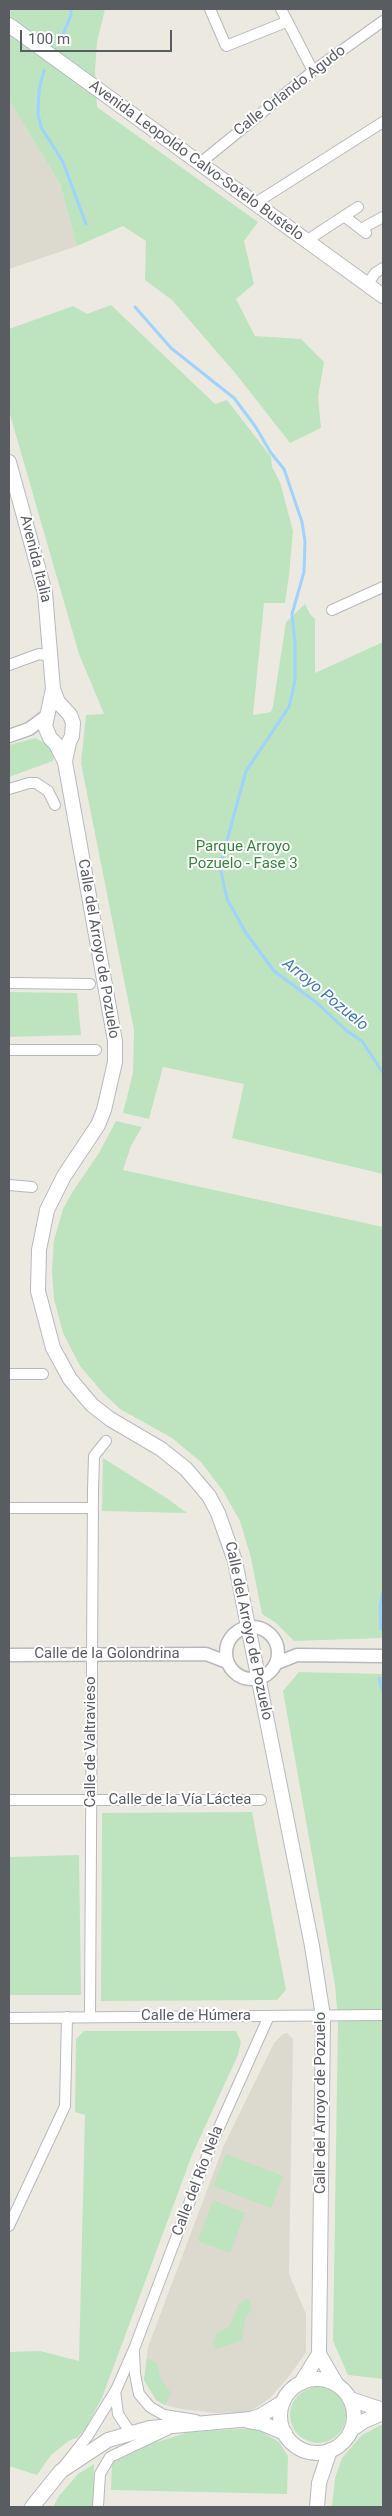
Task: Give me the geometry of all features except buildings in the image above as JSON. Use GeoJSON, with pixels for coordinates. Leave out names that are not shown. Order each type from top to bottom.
{"type":"FeatureCollection","features":[{"type":"Feature","properties":{"kind":"main road","name":"Avenida Leopoldo Calvo-Sotelo Bustelo"},"geometry":{"type":"LineString","coordinates":[[9,25],[383,296]]}},
{"type":"Feature","properties":{"kind":"main road","name":"Avenida Italia"},"geometry":{"type":"LineString","coordinates":[[9,462],[45,593],[44,655],[53,689],[52,711],[58,740]]}},
{"type":"Feature","properties":{"kind":"main road"},"geometry":{"type":"LineString","coordinates":[[52,711],[70,715],[73,723],[72,736],[58,740]]}},
{"type":"Feature","properties":{"kind":"main road","name":"Calle del Arroyo de Pozuelo"},"geometry":{"type":"LineString","coordinates":[[58,740],[65,762],[113,1020],[116,1062],[111,1088],[98,1125],[64,1176],[47,1210],[39,1250],[38,1291],[53,1348],[79,1391],[92,1405],[110,1419],[174,1458],[209,1496],[230,1540],[310,1938],[323,2016],[319,2354]]}},
{"type":"Feature","properties":{"kind":"main road"},"geometry":{"type":"LineString","coordinates":[[32,2507],[61,2471],[108,2440],[130,2432],[186,2423],[242,2420],[260,2416],[283,2402],[290,2391],[301,2383],[319,2354],[337,2385],[350,2398],[383,2412]]}},
{"type":"Feature","properties":{"kind":"main road"},"geometry":{"type":"LineString","coordinates":[[301,2383],[319,2379],[337,2385]]}},
{"type":"Feature","properties":{"kind":"main road"},"geometry":{"type":"LineString","coordinates":[[350,2398],[354,2414],[351,2430]]}},
{"type":"Feature","properties":{"kind":"main road"},"geometry":{"type":"LineString","coordinates":[[283,2402],[281,2421],[285,2434]]}},
{"type":"Feature","properties":{"kind":"main road"},"geometry":{"type":"LineString","coordinates":[[242,2420],[262,2423],[285,2434],[296,2446],[305,2451],[318,2453],[330,2450],[340,2444],[351,2430],[383,2412]]}},
{"type":"Feature","properties":{"kind":"main road"},"geometry":{"type":"LineString","coordinates":[[317,2488],[330,2450]]}},
{"type":"Feature","properties":{"kind":"main road"},"geometry":{"type":"LineString","coordinates":[[305,2451],[314,2469],[317,2507]]}},
{"type":"Feature","properties":{"kind":"street"},"geometry":{"type":"LineString","coordinates":[[210,9],[226,46],[286,22]]}},
{"type":"Feature","properties":{"kind":"street"},"geometry":{"type":"LineString","coordinates":[[281,9],[312,71]]}},
{"type":"Feature","properties":{"kind":"street","name":"Calle Orlando Agudo"},"geometry":{"type":"LineString","coordinates":[[199,164],[312,71],[383,21]]}},
{"type":"Feature","properties":{"kind":"street"},"geometry":{"type":"LineString","coordinates":[[254,204],[383,122]]}},
{"type":"Feature","properties":{"kind":"street"},"geometry":{"type":"LineString","coordinates":[[306,241],[358,207]]}},
{"type":"Feature","properties":{"kind":"street"},"geometry":{"type":"LineString","coordinates":[[344,216],[364,231],[383,217]]}},
{"type":"Feature","properties":{"kind":"street"},"geometry":{"type":"LineString","coordinates":[[368,284],[375,273],[383,268]]}},
{"type":"Feature","properties":{"kind":"street"},"geometry":{"type":"LineString","coordinates":[[332,610],[383,587]]}},
{"type":"Feature","properties":{"kind":"street"},"geometry":{"type":"LineString","coordinates":[[9,664],[44,655]]}},
{"type":"Feature","properties":{"kind":"street"},"geometry":{"type":"LineString","coordinates":[[9,736],[29,729],[52,711]]}},
{"type":"Feature","properties":{"kind":"street"},"geometry":{"type":"LineString","coordinates":[[29,729],[38,730],[58,740]]}},
{"type":"Feature","properties":{"kind":"street"},"geometry":{"type":"LineString","coordinates":[[9,789],[29,783],[36,783],[48,791],[55,805]]}},
{"type":"Feature","properties":{"kind":"street"},"geometry":{"type":"LineString","coordinates":[[9,983],[90,984]]}},
{"type":"Feature","properties":{"kind":"street"},"geometry":{"type":"LineString","coordinates":[[9,1050],[96,1050]]}},
{"type":"Feature","properties":{"kind":"street"},"geometry":{"type":"LineString","coordinates":[[9,1185],[32,1187]]}},
{"type":"Feature","properties":{"kind":"street"},"geometry":{"type":"LineString","coordinates":[[9,1374],[44,1374]]}},
{"type":"Feature","properties":{"kind":"street","name":"Calle de Valtravieso"},"geometry":{"type":"LineString","coordinates":[[90,2017],[92,1508],[94,1456],[106,1440]]}},
{"type":"Feature","properties":{"kind":"street"},"geometry":{"type":"LineString","coordinates":[[9,1508],[92,1508]]}},
{"type":"Feature","properties":{"kind":"street"},"geometry":{"type":"LineString","coordinates":[[297,1655],[277,1645],[266,1631],[249,1627],[236,1633],[227,1646],[227,1662],[238,1676],[248,1680],[259,1679],[270,1673],[277,1663],[297,1655],[383,1656]]}},
{"type":"Feature","properties":{"kind":"street"},"geometry":{"type":"LineString","coordinates":[[277,1645],[277,1663]]}},
{"type":"Feature","properties":{"kind":"street","name":"Calle de la Golondrina"},"geometry":{"type":"LineString","coordinates":[[9,1655],[206,1654],[227,1646]]}},
{"type":"Feature","properties":{"kind":"street","name":"Calle de la Golondrina"},"geometry":{"type":"LineString","coordinates":[[206,1654],[227,1662]]}},
{"type":"Feature","properties":{"kind":"street","name":"Calle de la Vía Láctea"},"geometry":{"type":"LineString","coordinates":[[9,1800],[262,1800]]}},
{"type":"Feature","properties":{"kind":"street","name":"Calle de Húmera"},"geometry":{"type":"LineString","coordinates":[[9,2018],[383,2015]]}},
{"type":"Feature","properties":{"kind":"street","name":"Calle del Río Nela"},"geometry":{"type":"LineString","coordinates":[[61,2471],[87,2437],[116,2390],[134,2348],[212,2143],[268,2016]]}},
{"type":"Feature","properties":{"kind":"street"},"geometry":{"type":"LineString","coordinates":[[9,2226],[65,2106],[67,2017]]}},
{"type":"Feature","properties":{"kind":"street","name":"Calle del Río Nela"},"geometry":{"type":"LineString","coordinates":[[134,2348],[135,2374],[139,2394],[150,2407],[164,2415],[203,2422]]}},
{"type":"Feature","properties":{"kind":"street","name":"Calle del Río Nela"},"geometry":{"type":"LineString","coordinates":[[116,2390],[118,2414],[130,2432]]}},
{"type":"Feature","properties":{"kind":"street"},"geometry":{"type":"LineString","coordinates":[[98,2507],[100,2474],[110,2457],[151,2436],[186,2423]]}},
{"type":"Feature","properties":{"kind":"shaded area"},"geometry":{"type":"Polygon","coordinates":[[[9,100],[60,184],[77,246],[9,269],[9,100]]]}},
{"type":"Feature","properties":{"kind":"shaded area"},"geometry":{"type":"Polygon","coordinates":[[[287,2033],[293,2039],[289,2274],[306,2314],[306,2352],[290,2375],[270,2398],[249,2412],[216,2413],[165,2405],[156,2400],[144,2380],[148,2347],[224,2145],[274,2043],[283,2034],[287,2033]]]}},
{"type":"Feature","properties":{"kind":"green space"},"geometry":{"type":"Polygon","coordinates":[[[9,9],[105,9],[97,42],[95,71],[97,107],[258,222],[244,241],[254,284],[236,299],[255,336],[301,339],[324,362],[318,397],[321,428],[290,443],[236,374],[172,300],[145,280],[146,241],[123,226],[77,246],[60,184],[9,100],[9,9]]]}},
{"type":"Feature","properties":{"kind":"green space","name":"Parque Arroyo Pozuelo - Fase 3"},"geometry":{"type":"Polygon","coordinates":[[[111,305],[215,404],[227,400],[271,457],[272,467],[280,482],[293,531],[289,575],[285,603],[264,603],[253,715],[271,712],[286,622],[305,604],[315,619],[315,673],[383,642],[383,1174],[232,1138],[244,1084],[163,1067],[149,1119],[123,1113],[133,1073],[134,1030],[81,763],[86,715],[104,714],[79,654],[9,411],[9,329],[73,306],[87,314],[111,305]]]}},
{"type":"Feature","properties":{"kind":"green space"},"geometry":{"type":"Polygon","coordinates":[[[36,738],[47,745],[54,754],[53,761],[9,777],[9,745],[36,738]]]}},
{"type":"Feature","properties":{"kind":"green space"},"geometry":{"type":"Polygon","coordinates":[[[9,992],[77,993],[81,1035],[9,1037],[9,992]]]}},
{"type":"Feature","properties":{"kind":"green space"},"geometry":{"type":"Polygon","coordinates":[[[116,1121],[142,1127],[131,1146],[123,1170],[383,1227],[383,1638],[294,1641],[275,1622],[262,1614],[251,1558],[240,1521],[223,1491],[201,1462],[172,1438],[120,1409],[103,1393],[80,1366],[63,1333],[54,1299],[52,1271],[54,1240],[63,1209],[99,1153],[116,1121]]]}},
{"type":"Feature","properties":{"kind":"green space"},"geometry":{"type":"Polygon","coordinates":[[[103,1458],[168,1499],[187,1513],[102,1511],[103,1458]]]}},
{"type":"Feature","properties":{"kind":"green space"},"geometry":{"type":"Polygon","coordinates":[[[299,1672],[383,1674],[383,2379],[348,2375],[333,2341],[338,2020],[335,1985],[283,1691],[299,1672]]]}},
{"type":"Feature","properties":{"kind":"green space"},"geometry":{"type":"Polygon","coordinates":[[[252,1812],[286,1990],[277,2000],[101,2001],[102,1813],[252,1812]]]}},
{"type":"Feature","properties":{"kind":"green space"},"geometry":{"type":"Polygon","coordinates":[[[79,1855],[81,1995],[9,1995],[9,1857],[79,1855]]]}},
{"type":"Feature","properties":{"kind":"green space"},"geometry":{"type":"Polygon","coordinates":[[[84,2031],[236,2031],[241,2042],[238,2055],[192,2155],[102,2398],[86,2428],[77,2438],[70,2440],[51,2455],[37,2475],[9,2466],[9,2352],[40,2351],[79,2361],[85,2115],[75,2112],[76,2039],[84,2031]]]}},
{"type":"Feature","properties":{"kind":"green space"},"geometry":{"type":"Polygon","coordinates":[[[226,2154],[283,2176],[271,2208],[213,2186],[226,2154]]]}},
{"type":"Feature","properties":{"kind":"green space"},"geometry":{"type":"Polygon","coordinates":[[[213,2200],[245,2213],[230,2253],[198,2241],[213,2200]]]}},
{"type":"Feature","properties":{"kind":"green space"},"geometry":{"type":"Polygon","coordinates":[[[247,2299],[251,2302],[251,2310],[245,2319],[242,2340],[217,2349],[213,2342],[217,2333],[230,2326],[239,2304],[247,2299]]]}},
{"type":"Feature","properties":{"kind":"green space"},"geometry":{"type":"Polygon","coordinates":[[[147,2358],[157,2363],[161,2380],[171,2393],[165,2405],[156,2400],[144,2380],[147,2358]]]}},
{"type":"Feature","properties":{"kind":"green space"},"geometry":{"type":"Polygon","coordinates":[[[318,2387],[329,2389],[338,2395],[344,2404],[346,2415],[344,2426],[338,2435],[329,2441],[318,2443],[307,2441],[298,2435],[292,2426],[290,2415],[292,2404],[298,2395],[307,2389],[318,2387]]]}},
{"type":"Feature","properties":{"kind":"green space"},"geometry":{"type":"Polygon","coordinates":[[[383,2424],[383,2507],[332,2507],[335,2478],[342,2458],[362,2435],[383,2424]]]}},
{"type":"Feature","properties":{"kind":"green space"},"geometry":{"type":"Polygon","coordinates":[[[255,2428],[279,2442],[288,2456],[287,2494],[111,2490],[112,2463],[151,2444],[189,2432],[255,2428]]]}},
{"type":"Feature","properties":{"kind":"green space"},"geometry":{"type":"Polygon","coordinates":[[[94,2464],[93,2507],[53,2507],[59,2496],[78,2474],[94,2464]]]}},
{"type":"Feature","properties":{"kind":"waterway","name":"Arroyo Pozuelo"},"geometry":{"type":"LineString","coordinates":[[59,44],[71,15],[71,9]]}},
{"type":"Feature","properties":{"kind":"waterway","name":"Arroyo Pozuelo"},"geometry":{"type":"LineString","coordinates":[[44,70],[39,90],[38,115],[41,127],[63,162],[86,224]]}},
{"type":"Feature","properties":{"kind":"waterway","name":"Arroyo Pozuelo"},"geometry":{"type":"LineString","coordinates":[[135,307],[171,348],[234,398],[255,426],[271,453],[284,469],[302,522],[305,541],[304,572],[292,614],[295,643],[295,681],[289,707],[246,771],[220,866],[227,899],[246,933],[274,971],[317,1003],[347,1031],[362,1041],[383,1073]]}},
{"type":"Feature","properties":{"kind":"waterway","name":"Arroyo Pozuelo"},"geometry":{"type":"LineString","coordinates":[[381,1629],[380,1607],[383,1591]]}},
{"type":"Feature","properties":{"kind":"waterway","name":"Arroyo Pozuelo"},"geometry":{"type":"LineString","coordinates":[[379,1678],[383,1692]]}}]}
